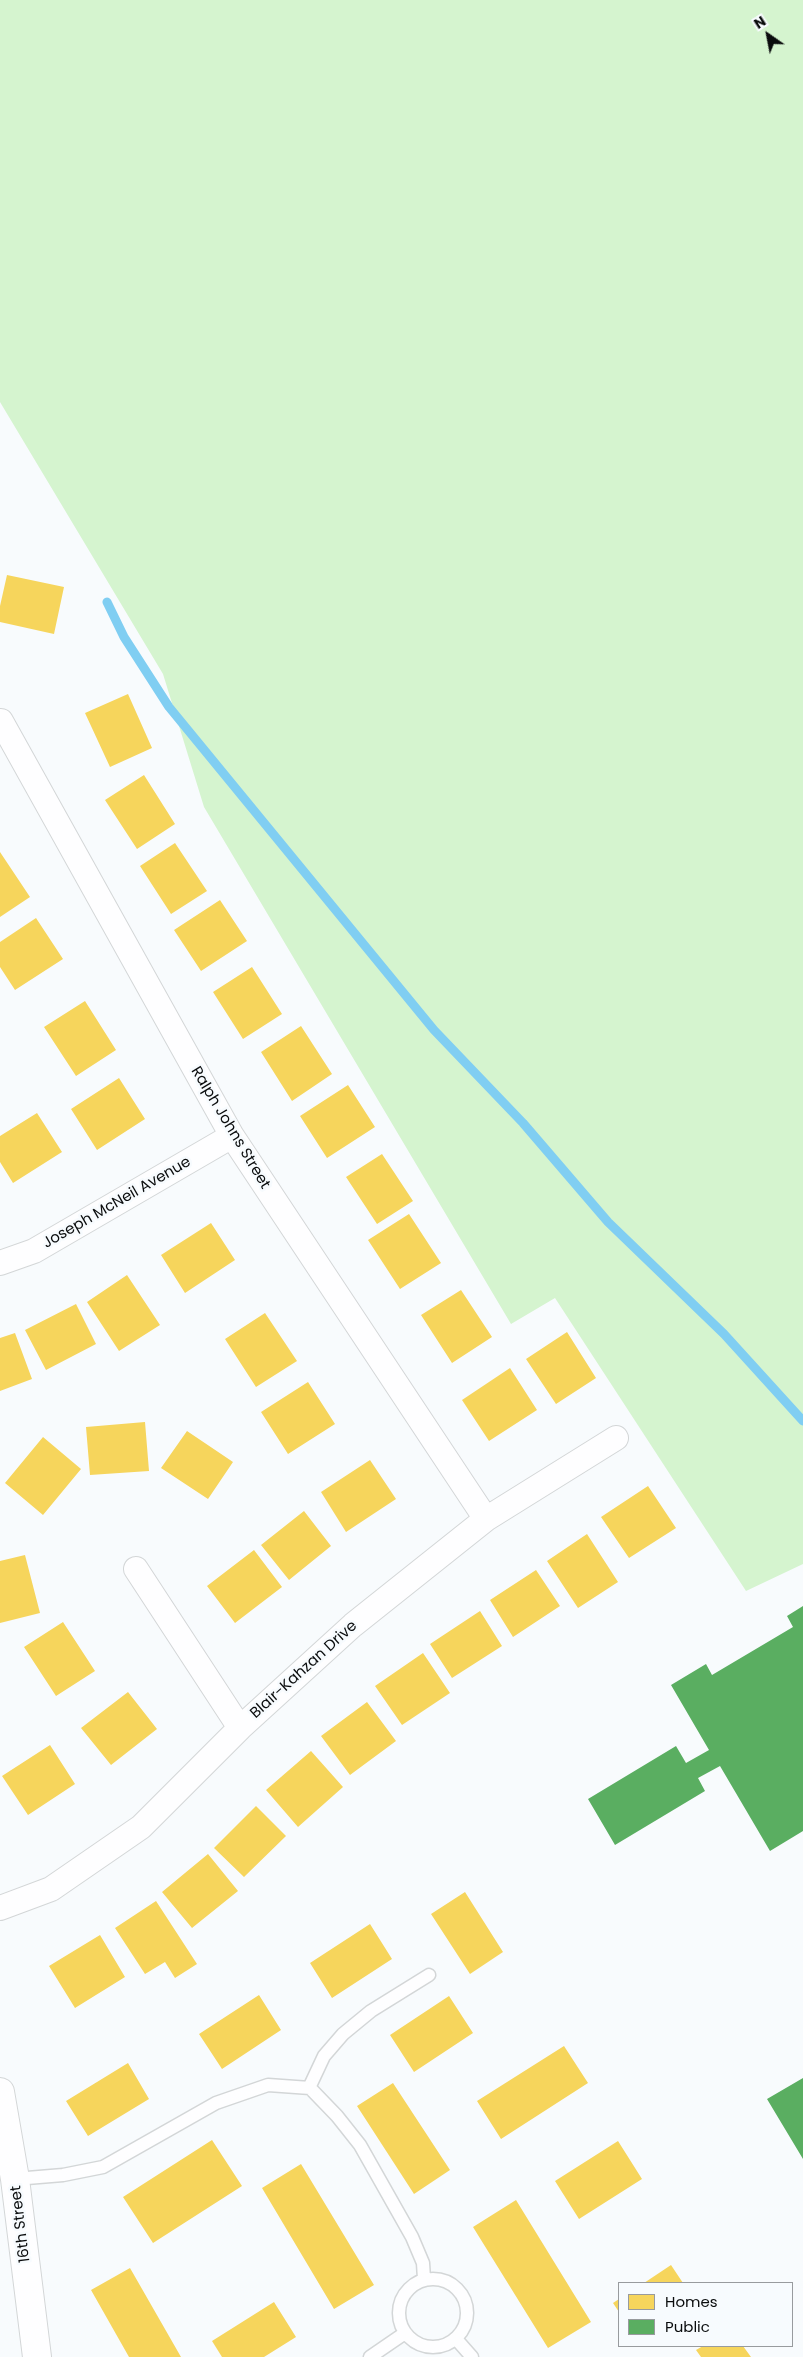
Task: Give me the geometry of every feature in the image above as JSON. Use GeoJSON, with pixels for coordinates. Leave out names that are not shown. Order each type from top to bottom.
{"type":"FeatureCollection","features":[{"type":"Feature","properties":{"kind":"street","name":"Ralph Johns Street"},"geometry":{"type":"LineString","coordinates":[[1,721],[232,1136],[486,1519]]}},
{"type":"Feature","properties":{"kind":"street","name":"Joseph McNeil Avenue"},"geometry":{"type":"LineString","coordinates":[[0,1263],[34,1251],[232,1136]]}},
{"type":"Feature","properties":{"kind":"street","name":"Blair-Kahzan Drive"},"geometry":{"type":"LineString","coordinates":[[0,1908],[51,1889],[141,1827],[240,1728],[353,1625],[486,1519],[616,1438]]}},
{"type":"Feature","properties":{"kind":"street"},"geometry":{"type":"LineString","coordinates":[[136,1569],[240,1728]]}},
{"type":"Feature","properties":{"kind":"street","name":"16th Street"},"geometry":{"type":"LineString","coordinates":[[0,2092],[15,2179],[37,2357]]}},
{"type":"Feature","properties":{"kind":"lane"},"geometry":{"type":"LineString","coordinates":[[309,2088],[324,2056],[343,2034],[371,2010],[429,1974]]}},
{"type":"Feature","properties":{"kind":"lane"},"geometry":{"type":"LineString","coordinates":[[15,2179],[63,2175],[103,2167],[216,2103],[268,2085],[309,2088],[337,2116],[360,2145],[412,2237],[423,2263],[424,2279]]}},
{"type":"Feature","properties":{"kind":"lane"},"geometry":{"type":"LineString","coordinates":[[441,2278],[453,2284],[463,2296],[468,2312],[465,2329],[457,2340],[448,2345],[431,2348],[416,2343],[405,2333],[399,2318],[400,2303],[406,2290],[416,2282],[424,2279],[441,2278]]}},
{"type":"Feature","properties":{"kind":"lane"},"geometry":{"type":"LineString","coordinates":[[370,2357],[405,2333]]}},
{"type":"Feature","properties":{"kind":"lane"},"geometry":{"type":"LineString","coordinates":[[457,2340],[472,2357]]}},
{"type":"Feature","properties":{"kind":"green space"},"geometry":{"type":"Polygon","coordinates":[[[0,0],[803,0],[803,1564],[746,1591],[555,1298],[511,1324],[204,807],[163,674],[0,402],[0,0]]]}},
{"type":"Feature","properties":{"kind":"building: Homes"},"geometry":{"type":"Polygon","coordinates":[[[7,575],[64,587],[54,634],[0,622],[0,606],[7,575]]]}},
{"type":"Feature","properties":{"kind":"building: Homes"},"geometry":{"type":"Polygon","coordinates":[[[128,694],[152,748],[110,767],[85,713],[128,694]]]}},
{"type":"Feature","properties":{"kind":"building: Homes"},"geometry":{"type":"Polygon","coordinates":[[[144,775],[175,824],[137,849],[105,800],[144,775]]]}},
{"type":"Feature","properties":{"kind":"building: Homes"},"geometry":{"type":"Polygon","coordinates":[[[175,843],[207,891],[171,914],[140,866],[175,843]]]}},
{"type":"Feature","properties":{"kind":"building: Homes"},"geometry":{"type":"Polygon","coordinates":[[[0,852],[30,897],[0,917],[0,852]]]}},
{"type":"Feature","properties":{"kind":"building: Homes"},"geometry":{"type":"Polygon","coordinates":[[[220,900],[247,941],[201,971],[174,930],[220,900]]]}},
{"type":"Feature","properties":{"kind":"building: Homes"},"geometry":{"type":"Polygon","coordinates":[[[36,918],[63,959],[15,990],[0,967],[0,942],[36,918]]]}},
{"type":"Feature","properties":{"kind":"building: Homes"},"geometry":{"type":"Polygon","coordinates":[[[252,967],[282,1014],[243,1039],[213,992],[252,967]]]}},
{"type":"Feature","properties":{"kind":"building: Homes"},"geometry":{"type":"Polygon","coordinates":[[[85,1001],[116,1050],[76,1076],[44,1027],[85,1001]]]}},
{"type":"Feature","properties":{"kind":"building: Homes"},"geometry":{"type":"Polygon","coordinates":[[[301,1026],[332,1074],[292,1101],[261,1052],[301,1026]]]}},
{"type":"Feature","properties":{"kind":"building: Homes"},"geometry":{"type":"Polygon","coordinates":[[[119,1078],[145,1119],[97,1150],[71,1109],[119,1078]]]}},
{"type":"Feature","properties":{"kind":"building: Homes"},"geometry":{"type":"Polygon","coordinates":[[[348,1085],[375,1127],[327,1158],[300,1116],[348,1085]]]}},
{"type":"Feature","properties":{"kind":"building: Homes"},"geometry":{"type":"Polygon","coordinates":[[[37,1113],[62,1152],[13,1183],[0,1162],[0,1136],[37,1113]]]}},
{"type":"Feature","properties":{"kind":"building: Homes"},"geometry":{"type":"Polygon","coordinates":[[[382,1154],[413,1201],[377,1224],[346,1177],[382,1154]]]}},
{"type":"Feature","properties":{"kind":"building: Homes"},"geometry":{"type":"Polygon","coordinates":[[[409,1214],[441,1263],[400,1289],[368,1240],[409,1214]]]}},
{"type":"Feature","properties":{"kind":"building: Homes"},"geometry":{"type":"Polygon","coordinates":[[[211,1223],[235,1260],[185,1293],[161,1255],[211,1223]]]}},
{"type":"Feature","properties":{"kind":"building: Homes"},"geometry":{"type":"Polygon","coordinates":[[[127,1275],[160,1325],[119,1351],[87,1302],[127,1275]]]}},
{"type":"Feature","properties":{"kind":"building: Homes"},"geometry":{"type":"Polygon","coordinates":[[[461,1290],[492,1337],[452,1363],[421,1315],[461,1290]]]}},
{"type":"Feature","properties":{"kind":"building: Homes"},"geometry":{"type":"Polygon","coordinates":[[[76,1304],[96,1344],[46,1370],[25,1330],[76,1304]]]}},
{"type":"Feature","properties":{"kind":"building: Homes"},"geometry":{"type":"Polygon","coordinates":[[[265,1313],[297,1361],[256,1387],[225,1339],[265,1313]]]}},
{"type":"Feature","properties":{"kind":"building: Homes"},"geometry":{"type":"Polygon","coordinates":[[[567,1332],[596,1378],[556,1404],[526,1359],[567,1332]]]}},
{"type":"Feature","properties":{"kind":"building: Homes"},"geometry":{"type":"Polygon","coordinates":[[[15,1333],[32,1379],[0,1391],[0,1338],[15,1333]]]}},
{"type":"Feature","properties":{"kind":"building: Homes"},"geometry":{"type":"Polygon","coordinates":[[[510,1368],[537,1410],[489,1441],[462,1400],[510,1368]]]}},
{"type":"Feature","properties":{"kind":"building: Homes"},"geometry":{"type":"Polygon","coordinates":[[[308,1382],[335,1424],[288,1454],[261,1412],[308,1382]]]}},
{"type":"Feature","properties":{"kind":"building: Homes"},"geometry":{"type":"Polygon","coordinates":[[[145,1422],[149,1471],[90,1475],[86,1427],[145,1422]]]}},
{"type":"Feature","properties":{"kind":"building: Homes"},"geometry":{"type":"Polygon","coordinates":[[[187,1431],[233,1462],[208,1499],[161,1468],[187,1431]]]}},
{"type":"Feature","properties":{"kind":"building: Homes"},"geometry":{"type":"Polygon","coordinates":[[[43,1437],[81,1469],[43,1515],[5,1483],[43,1437]]]}},
{"type":"Feature","properties":{"kind":"building: Homes"},"geometry":{"type":"Polygon","coordinates":[[[370,1460],[396,1499],[346,1532],[321,1492],[370,1460]]]}},
{"type":"Feature","properties":{"kind":"building: Homes"},"geometry":{"type":"Polygon","coordinates":[[[648,1486],[676,1528],[629,1558],[601,1517],[648,1486]]]}},
{"type":"Feature","properties":{"kind":"building: Homes"},"geometry":{"type":"Polygon","coordinates":[[[304,1511],[331,1546],[289,1580],[261,1545],[304,1511]]]}},
{"type":"Feature","properties":{"kind":"building: Homes"},"geometry":{"type":"Polygon","coordinates":[[[587,1534],[618,1582],[578,1608],[547,1561],[587,1534]]]}},
{"type":"Feature","properties":{"kind":"building: Homes"},"geometry":{"type":"Polygon","coordinates":[[[254,1550],[282,1587],[235,1623],[207,1586],[254,1550]]]}},
{"type":"Feature","properties":{"kind":"building: Homes"},"geometry":{"type":"Polygon","coordinates":[[[25,1555],[40,1613],[0,1623],[0,1561],[25,1555]]]}},
{"type":"Feature","properties":{"kind":"building: Homes"},"geometry":{"type":"Polygon","coordinates":[[[536,1570],[560,1606],[513,1637],[490,1600],[536,1570]]]}},
{"type":"Feature","properties":{"kind":"building: Homes"},"geometry":{"type":"Polygon","coordinates":[[[480,1611],[502,1646],[452,1678],[430,1644],[480,1611]]]}},
{"type":"Feature","properties":{"kind":"building: Homes"},"geometry":{"type":"Polygon","coordinates":[[[63,1622],[95,1671],[56,1696],[24,1647],[63,1622]]]}},
{"type":"Feature","properties":{"kind":"building: Homes"},"geometry":{"type":"Polygon","coordinates":[[[423,1653],[450,1693],[402,1725],[375,1686],[423,1653]]]}},
{"type":"Feature","properties":{"kind":"building: Homes"},"geometry":{"type":"Polygon","coordinates":[[[128,1692],[157,1729],[111,1765],[81,1728],[128,1692]]]}},
{"type":"Feature","properties":{"kind":"building: Homes"},"geometry":{"type":"Polygon","coordinates":[[[367,1702],[396,1741],[350,1775],[321,1736],[367,1702]]]}},
{"type":"Feature","properties":{"kind":"building: Homes"},"geometry":{"type":"Polygon","coordinates":[[[50,1745],[75,1784],[28,1815],[2,1776],[50,1745]]]}},
{"type":"Feature","properties":{"kind":"building: Homes"},"geometry":{"type":"Polygon","coordinates":[[[311,1751],[343,1787],[298,1827],[266,1790],[311,1751]]]}},
{"type":"Feature","properties":{"kind":"building: Homes"},"geometry":{"type":"Polygon","coordinates":[[[256,1806],[286,1836],[244,1877],[214,1848],[256,1806]]]}},
{"type":"Feature","properties":{"kind":"building: Homes"},"geometry":{"type":"Polygon","coordinates":[[[208,1854],[238,1891],[192,1928],[162,1892],[208,1854]]]}},
{"type":"Feature","properties":{"kind":"building: Homes"},"geometry":{"type":"Polygon","coordinates":[[[465,1892],[503,1952],[470,1974],[431,1914],[465,1892]]]}},
{"type":"Feature","properties":{"kind":"building: Homes"},"geometry":{"type":"Polygon","coordinates":[[[156,1901],[197,1964],[175,1978],[165,1962],[145,1974],[115,1928],[156,1901]]]}},
{"type":"Feature","properties":{"kind":"building: Homes"},"geometry":{"type":"Polygon","coordinates":[[[370,1924],[392,1959],[332,1998],[310,1963],[370,1924]]]}},
{"type":"Feature","properties":{"kind":"building: Homes"},"geometry":{"type":"Polygon","coordinates":[[[100,1935],[125,1977],[75,2008],[49,1966],[100,1935]]]}},
{"type":"Feature","properties":{"kind":"building: Homes"},"geometry":{"type":"Polygon","coordinates":[[[259,1995],[281,2030],[222,2069],[199,2034],[259,1995]]]}},
{"type":"Feature","properties":{"kind":"building: Homes"},"geometry":{"type":"Polygon","coordinates":[[[449,1996],[473,2033],[414,2072],[390,2035],[449,1996]]]}},
{"type":"Feature","properties":{"kind":"building: Homes"},"geometry":{"type":"Polygon","coordinates":[[[564,2046],[588,2083],[501,2139],[477,2101],[564,2046]]]}},
{"type":"Feature","properties":{"kind":"building: Homes"},"geometry":{"type":"Polygon","coordinates":[[[128,2063],[149,2099],[88,2136],[66,2101],[128,2063]]]}},
{"type":"Feature","properties":{"kind":"building: Homes"},"geometry":{"type":"Polygon","coordinates":[[[393,2083],[450,2170],[414,2194],[357,2106],[393,2083]]]}},
{"type":"Feature","properties":{"kind":"building: Homes"},"geometry":{"type":"Polygon","coordinates":[[[212,2140],[242,2186],[153,2243],[123,2197],[212,2140]]]}},
{"type":"Feature","properties":{"kind":"building: Homes"},"geometry":{"type":"Polygon","coordinates":[[[618,2141],[642,2179],[579,2219],[555,2181],[618,2141]]]}},
{"type":"Feature","properties":{"kind":"building: Homes"},"geometry":{"type":"Polygon","coordinates":[[[301,2164],[374,2285],[334,2309],[262,2188],[301,2164]]]}},
{"type":"Feature","properties":{"kind":"building: Homes"},"geometry":{"type":"Polygon","coordinates":[[[516,2200],[591,2322],[548,2348],[473,2227],[516,2200]]]}},
{"type":"Feature","properties":{"kind":"building: Homes"},"geometry":{"type":"Polygon","coordinates":[[[671,2265],[682,2282],[646,2282],[671,2265]]]}},
{"type":"Feature","properties":{"kind":"building: Homes"},"geometry":{"type":"Polygon","coordinates":[[[130,2268],[181,2357],[129,2357],[91,2290],[130,2268]]]}},
{"type":"Feature","properties":{"kind":"building: Homes"},"geometry":{"type":"Polygon","coordinates":[[[618,2300],[618,2310],[613,2303],[618,2300]]]}},
{"type":"Feature","properties":{"kind":"building: Homes"},"geometry":{"type":"Polygon","coordinates":[[[274,2302],[296,2337],[264,2357],[222,2357],[212,2341],[274,2302]]]}},
{"type":"Feature","properties":{"kind":"building: Homes"},"geometry":{"type":"Polygon","coordinates":[[[701,2347],[744,2347],[751,2357],[701,2357],[696,2350],[701,2347]]]}},
{"type":"Feature","properties":{"kind":"building: Public"},"geometry":{"type":"Polygon","coordinates":[[[803,1606],[803,1831],[770,1851],[720,1766],[698,1778],[705,1791],[615,1845],[588,1799],[676,1746],[686,1763],[709,1750],[671,1685],[706,1664],[712,1675],[793,1627],[787,1616],[803,1606]]]}},
{"type":"Feature","properties":{"kind":"building: Public"},"geometry":{"type":"Polygon","coordinates":[[[803,2078],[803,2159],[767,2099],[803,2078]]]}},
{"type":"Feature","properties":{"kind":"waterway"},"geometry":{"type":"LineString","coordinates":[[107,602],[124,637],[169,707],[434,1030],[523,1123],[608,1222],[724,1334],[803,1421]]}}]}
